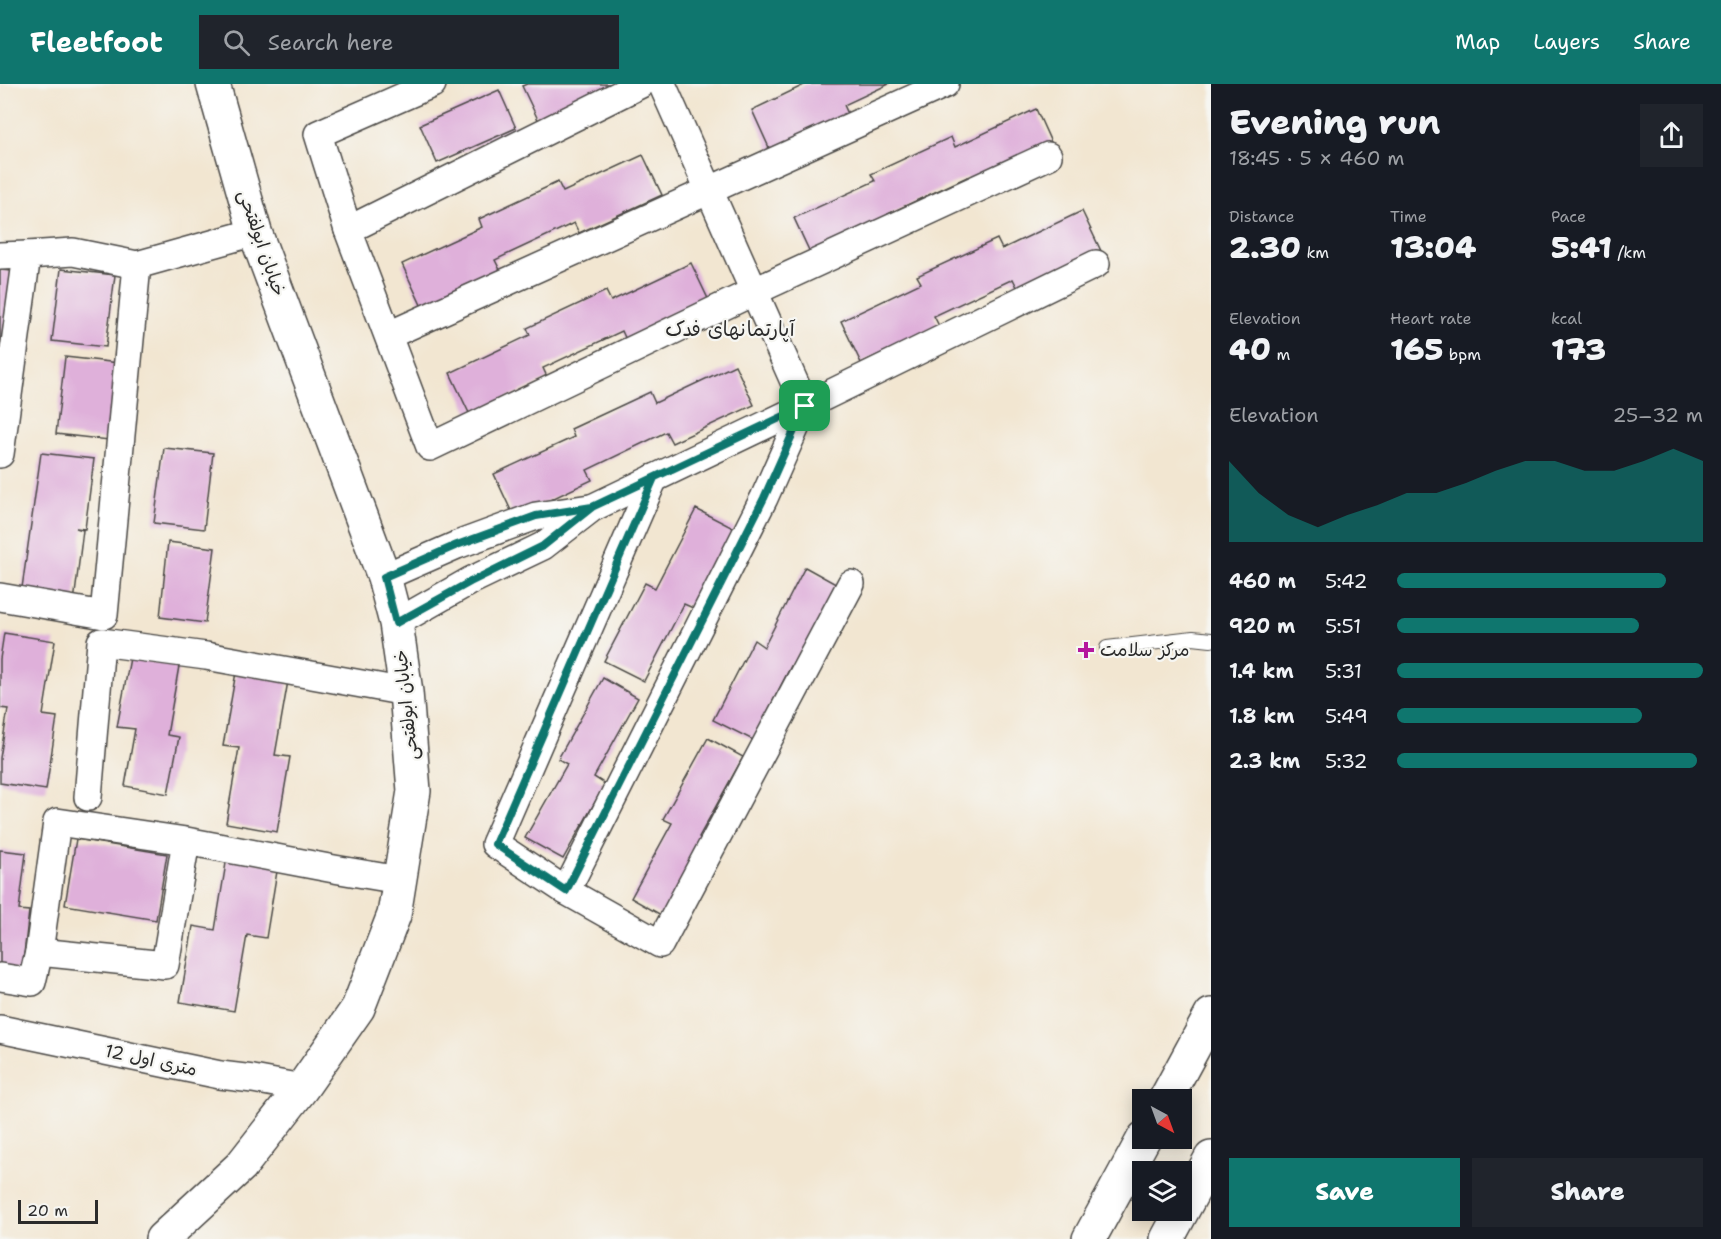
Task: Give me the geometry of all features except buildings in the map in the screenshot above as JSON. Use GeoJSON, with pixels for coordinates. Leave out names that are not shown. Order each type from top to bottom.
{"type":"FeatureCollection","features":[{"type":"Feature","properties":{"kind":"street","name":"خیابان ابولفتحی"},"geometry":{"type":"LineString","coordinates":[[162,1239],[241,1166],[302,1088],[358,1008],[394,915],[414,791],[406,692],[396,623],[384,577],[255,232],[213,84]]}},
{"type":"Feature","properties":{"kind":"street"},"geometry":{"type":"LineString","coordinates":[[432,84],[318,134],[348,230],[430,447],[753,292],[1048,156]]}},
{"type":"Feature","properties":{"kind":"street"},"geometry":{"type":"LineString","coordinates":[[348,230],[641,84]]}},
{"type":"Feature","properties":{"kind":"street"},"geometry":{"type":"LineString","coordinates":[[566,891],[764,498],[805,406],[662,84]]}},
{"type":"Feature","properties":{"kind":"street"},"geometry":{"type":"LineString","coordinates":[[389,335],[945,84]]}},
{"type":"Feature","properties":{"kind":"street"},"geometry":{"type":"LineString","coordinates":[[0,256],[73,252],[137,265],[255,232]]}},
{"type":"Feature","properties":{"kind":"street"},"geometry":{"type":"LineString","coordinates":[[0,454],[27,255]]}},
{"type":"Feature","properties":{"kind":"street"},"geometry":{"type":"LineString","coordinates":[[396,623],[470,582],[543,546],[592,507],[1096,264]]}},
{"type":"Feature","properties":{"kind":"street"},"geometry":{"type":"LineString","coordinates":[[0,597],[104,615],[137,265]]}},
{"type":"Feature","properties":{"kind":"street"},"geometry":{"type":"LineString","coordinates":[[654,478],[495,844],[566,891],[660,944],[851,584]]}},
{"type":"Feature","properties":{"kind":"street"},"geometry":{"type":"LineString","coordinates":[[384,577],[457,545],[536,516],[592,507]]}},
{"type":"Feature","properties":{"kind":"street"},"geometry":{"type":"LineString","coordinates":[[88,797],[101,642],[206,656],[406,692]]}},
{"type":"Feature","properties":{"kind":"street"},"geometry":{"type":"LineString","coordinates":[[0,977],[33,982],[57,822],[186,841],[399,880]]}},
{"type":"Feature","properties":{"kind":"street"},"geometry":{"type":"LineString","coordinates":[[39,952],[165,965],[186,841]]}},
{"type":"Feature","properties":{"kind":"street"},"geometry":{"type":"LineString","coordinates":[[1171,1089],[1211,1015]]}},
{"type":"Feature","properties":{"kind":"street","name":"12 متری اول"},"geometry":{"type":"LineString","coordinates":[[0,1029],[220,1075],[253,1078],[302,1088]]}},
{"type":"Feature","properties":{"kind":"street"},"geometry":{"type":"LineString","coordinates":[[1089,1239],[1138,1149]]}},
{"type":"Feature","properties":{"kind":"street"},"geometry":{"type":"LineString","coordinates":[[1167,1239],[1211,1158]]}},
{"type":"Feature","properties":{"kind":"lane"},"geometry":{"type":"LineString","coordinates":[[1107,648],[1193,638],[1211,640]]}},
{"type":"Feature","properties":{"kind":"place","name":"مرکز سلامت"},"geometry":{"type":"Point","coordinates":[1086,650]}},
{"type":"Feature","properties":{"kind":"district","name":"آپارتمانهای فدک"},"geometry":{"type":"Point","coordinates":[730,329]}},
{"type":"Feature","properties":{"kind":"route"},"geometry":{"type":"LineString","coordinates":[[805,406],[592,507],[536,516],[457,545],[384,577],[396,623],[470,582],[543,546],[592,507],[654,478],[495,844],[566,891],[764,498],[805,406]]}}]}
